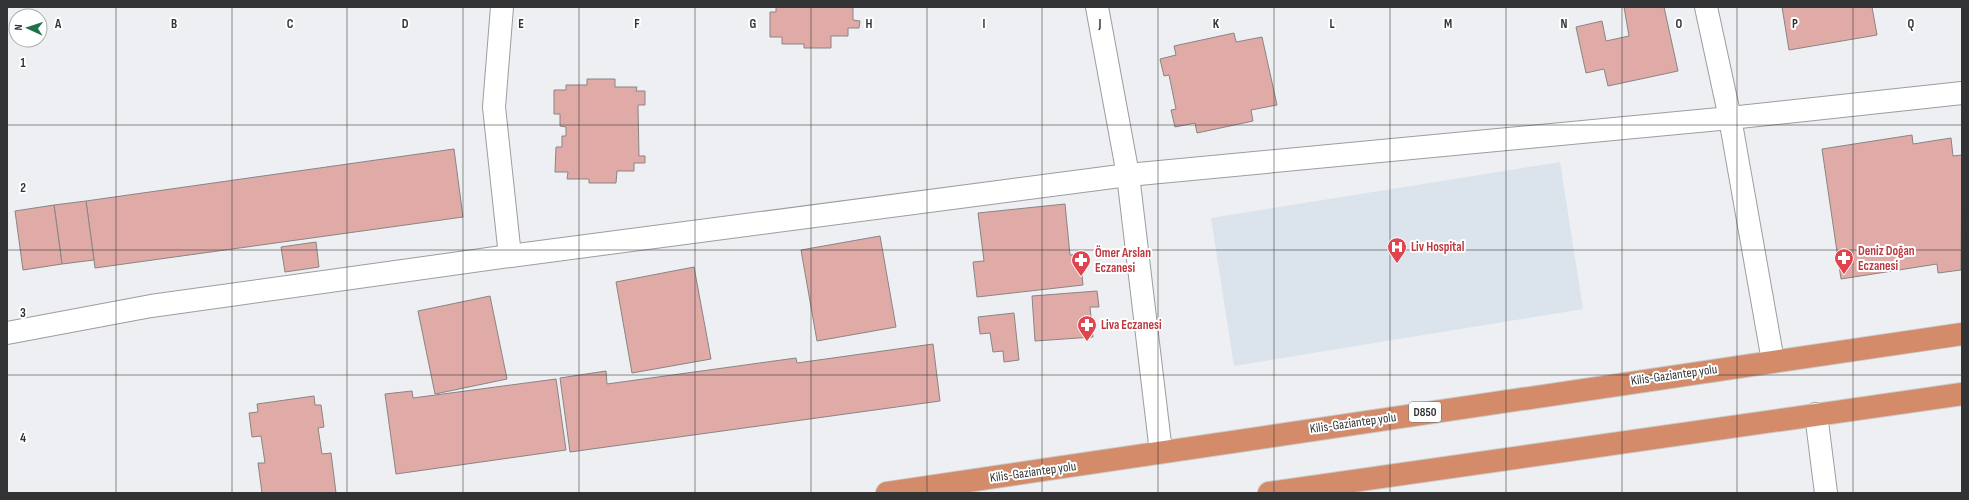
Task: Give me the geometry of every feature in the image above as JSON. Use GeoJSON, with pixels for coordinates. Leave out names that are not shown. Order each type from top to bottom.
{"type":"FeatureCollection","features":[{"type":"Feature","properties":{"kind":"highway","name":"Kilis-Gaziantep yolu"},"geometry":{"type":"LineString","coordinates":[[887,493],[1962,334]]}},
{"type":"Feature","properties":{"kind":"highway"},"geometry":{"type":"LineString","coordinates":[[1269,493],[1962,394]]}},
{"type":"Feature","properties":{"kind":"street"},"geometry":{"type":"LineString","coordinates":[[502,7],[494,106],[510,256]]}},
{"type":"Feature","properties":{"kind":"street"},"geometry":{"type":"LineString","coordinates":[[1097,7],[1128,175],[1161,452]]}},
{"type":"Feature","properties":{"kind":"street"},"geometry":{"type":"LineString","coordinates":[[1706,7],[1730,118],[1773,361]]}},
{"type":"Feature","properties":{"kind":"street"},"geometry":{"type":"LineString","coordinates":[[7,333],[151,306],[510,256],[1128,175],[1730,118],[1962,93]]}},
{"type":"Feature","properties":{"kind":"street"},"geometry":{"type":"LineString","coordinates":[[1816,414],[1826,493]]}},
{"type":"Feature","properties":{"kind":"shaded area","name":"Liv Hospital"},"geometry":{"type":"Polygon","coordinates":[[[1560,162],[1583,309],[1234,366],[1211,218],[1560,162]]]}},
{"type":"Feature","properties":{"kind":"building"},"geometry":{"type":"Polygon","coordinates":[[[776,7],[853,7],[853,20],[860,21],[859,28],[848,28],[848,36],[831,36],[831,48],[804,48],[804,44],[782,44],[782,37],[770,37],[770,12],[776,12],[776,7]]]}},
{"type":"Feature","properties":{"kind":"building"},"geometry":{"type":"Polygon","coordinates":[[[1624,7],[1664,7],[1678,71],[1608,86],[1604,69],[1586,73],[1576,27],[1602,21],[1606,41],[1629,36],[1624,7]]]}},
{"type":"Feature","properties":{"kind":"building"},"geometry":{"type":"Polygon","coordinates":[[[1782,7],[1872,7],[1877,35],[1789,50],[1782,7]]]}},
{"type":"Feature","properties":{"kind":"building"},"geometry":{"type":"Polygon","coordinates":[[[1234,33],[1236,42],[1262,37],[1277,105],[1251,110],[1253,121],[1197,133],[1195,123],[1175,127],[1171,110],[1176,109],[1169,75],[1164,76],[1160,59],[1176,55],[1174,46],[1234,33]]]}},
{"type":"Feature","properties":{"kind":"building"},"geometry":{"type":"Polygon","coordinates":[[[587,79],[615,79],[615,87],[637,87],[636,91],[645,91],[645,105],[638,105],[639,156],[645,156],[645,163],[634,163],[634,171],[617,171],[616,183],[589,183],[589,179],[567,179],[568,172],[555,172],[556,147],[562,147],[562,136],[566,136],[566,127],[560,126],[560,114],[554,114],[554,90],[566,90],[566,85],[587,85],[587,79]]]}},
{"type":"Feature","properties":{"kind":"building"},"geometry":{"type":"Polygon","coordinates":[[[1912,135],[1913,144],[1951,138],[1953,156],[1962,155],[1961,270],[1938,273],[1937,264],[1841,279],[1822,149],[1912,135]]]}},
{"type":"Feature","properties":{"kind":"building"},"geometry":{"type":"Polygon","coordinates":[[[454,149],[463,217],[95,268],[86,201],[454,149]]]}},
{"type":"Feature","properties":{"kind":"building"},"geometry":{"type":"Polygon","coordinates":[[[86,201],[94,260],[62,264],[54,205],[86,201]]]}},
{"type":"Feature","properties":{"kind":"building"},"geometry":{"type":"Polygon","coordinates":[[[1065,204],[1070,255],[1080,254],[1083,285],[977,297],[973,262],[984,261],[978,213],[1065,204]]]}},
{"type":"Feature","properties":{"kind":"building"},"geometry":{"type":"Polygon","coordinates":[[[54,205],[62,264],[23,270],[15,211],[54,205]]]}},
{"type":"Feature","properties":{"kind":"building"},"geometry":{"type":"Polygon","coordinates":[[[880,236],[896,327],[817,341],[801,250],[880,236]]]}},
{"type":"Feature","properties":{"kind":"building"},"geometry":{"type":"Polygon","coordinates":[[[316,242],[319,267],[285,272],[281,247],[316,242]]]}},
{"type":"Feature","properties":{"kind":"building"},"geometry":{"type":"Polygon","coordinates":[[[694,267],[711,359],[632,373],[616,282],[694,267]]]}},
{"type":"Feature","properties":{"kind":"building"},"geometry":{"type":"Polygon","coordinates":[[[1097,291],[1099,307],[1090,307],[1093,337],[1035,341],[1032,296],[1097,291]]]}},
{"type":"Feature","properties":{"kind":"building"},"geometry":{"type":"Polygon","coordinates":[[[490,296],[507,379],[435,394],[418,311],[490,296]]]}},
{"type":"Feature","properties":{"kind":"building"},"geometry":{"type":"Polygon","coordinates":[[[1014,313],[1019,360],[1004,362],[1003,351],[993,352],[990,333],[980,334],[978,317],[1014,313]]]}},
{"type":"Feature","properties":{"kind":"building"},"geometry":{"type":"Polygon","coordinates":[[[933,344],[940,401],[570,452],[560,378],[606,371],[607,384],[796,358],[797,363],[933,344]]]}},
{"type":"Feature","properties":{"kind":"building"},"geometry":{"type":"Polygon","coordinates":[[[556,379],[566,450],[396,474],[385,394],[412,391],[413,398],[556,379]]]}},
{"type":"Feature","properties":{"kind":"building"},"geometry":{"type":"Polygon","coordinates":[[[314,396],[315,405],[321,405],[324,427],[318,428],[322,454],[331,453],[336,493],[262,493],[258,463],[265,463],[261,436],[252,437],[249,413],[258,412],[257,404],[314,396]]]}},
{"type":"Feature","properties":{"kind":"place","name":"Liv Hospital"},"geometry":{"type":"Point","coordinates":[1397,264]}},
{"type":"Feature","properties":{"kind":"place","name":"Deniz Doğan Eczanesi"},"geometry":{"type":"Point","coordinates":[1844,275]}},
{"type":"Feature","properties":{"kind":"place","name":"Ömer Arslan Eczanesi"},"geometry":{"type":"Point","coordinates":[1081,277]}},
{"type":"Feature","properties":{"kind":"place","name":"Liva Eczanesi"},"geometry":{"type":"Point","coordinates":[1087,342]}}]}
